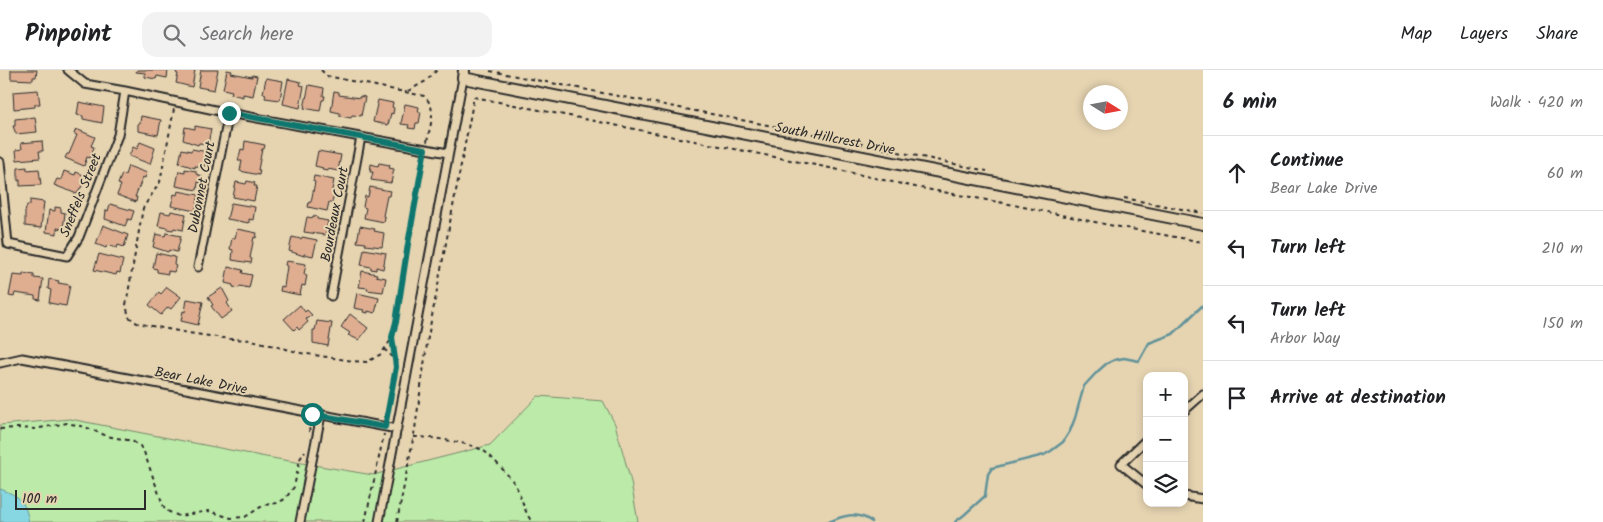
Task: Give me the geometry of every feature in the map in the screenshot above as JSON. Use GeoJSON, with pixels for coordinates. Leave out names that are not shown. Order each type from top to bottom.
{"type":"FeatureCollection","features":[{"type":"Feature","properties":{"kind":"street"},"geometry":{"type":"LineString","coordinates":[[68,70],[85,84],[229,113],[448,153]]}},
{"type":"Feature","properties":{"kind":"street"},"geometry":{"type":"LineString","coordinates":[[379,522],[463,74]]}},
{"type":"Feature","properties":{"kind":"street","name":"South Hillcrest Drive"},"geometry":{"type":"LineString","coordinates":[[463,74],[1203,224]]}},
{"type":"Feature","properties":{"kind":"street","name":"Sneffels Street"},"geometry":{"type":"LineString","coordinates":[[0,162],[8,244],[67,256],[79,236],[118,135],[125,91]]}},
{"type":"Feature","properties":{"kind":"street","name":"Dubonnet Court"},"geometry":{"type":"LineString","coordinates":[[198,267],[229,113]]}},
{"type":"Feature","properties":{"kind":"street","name":"Bourdeaux Court"},"geometry":{"type":"LineString","coordinates":[[331,296],[361,137]]}},
{"type":"Feature","properties":{"kind":"street","name":"Bear Lake Drive"},"geometry":{"type":"LineString","coordinates":[[0,363],[22,358],[397,429]]}},
{"type":"Feature","properties":{"kind":"street"},"geometry":{"type":"LineString","coordinates":[[1188,407],[1203,394]]}},
{"type":"Feature","properties":{"kind":"street"},"geometry":{"type":"LineString","coordinates":[[300,522],[322,415]]}},
{"type":"Feature","properties":{"kind":"street"},"geometry":{"type":"LineString","coordinates":[[1143,442],[1121,464],[1143,482]]}},
{"type":"Feature","properties":{"kind":"street"},"geometry":{"type":"LineString","coordinates":[[1188,497],[1203,499]]}},
{"type":"Feature","properties":{"kind":"path"},"geometry":{"type":"LineString","coordinates":[[175,102],[160,182],[143,208],[126,305],[128,317],[137,323],[188,333],[252,340],[301,353],[367,362],[381,354],[392,337],[396,322],[432,108],[430,101],[424,96],[408,91],[328,76],[321,70]]}},
{"type":"Feature","properties":{"kind":"path"},"geometry":{"type":"LineString","coordinates":[[408,91],[426,82],[437,70]]}},
{"type":"Feature","properties":{"kind":"path"},"geometry":{"type":"LineString","coordinates":[[490,71],[829,137],[994,172]]}},
{"type":"Feature","properties":{"kind":"path"},"geometry":{"type":"LineString","coordinates":[[397,522],[414,437],[428,337],[474,97],[830,168],[915,187],[1203,242]]}},
{"type":"Feature","properties":{"kind":"path"},"geometry":{"type":"LineString","coordinates":[[1118,197],[1203,213]]}},
{"type":"Feature","properties":{"kind":"path"},"geometry":{"type":"LineString","coordinates":[[365,522],[396,367],[392,337]]}},
{"type":"Feature","properties":{"kind":"path"},"geometry":{"type":"LineString","coordinates":[[384,349],[395,359]]}},
{"type":"Feature","properties":{"kind":"path"},"geometry":{"type":"LineString","coordinates":[[308,438],[312,414]]}},
{"type":"Feature","properties":{"kind":"path"},"geometry":{"type":"LineString","coordinates":[[0,429],[35,430],[67,423],[85,427],[107,436],[132,441],[140,446],[144,452],[163,505],[167,511],[179,516],[209,511],[230,518],[246,517],[264,505],[277,503],[285,499],[294,488],[300,459],[305,453],[307,446]]}},
{"type":"Feature","properties":{"kind":"path"},"geometry":{"type":"LineString","coordinates":[[414,437],[426,437],[484,450],[514,484],[526,514],[532,522]]}},
{"type":"Feature","properties":{"kind":"green space"},"geometry":{"type":"Polygon","coordinates":[[[538,396],[603,401],[615,424],[631,482],[638,522],[0,522],[0,425],[70,419],[266,457],[373,475],[490,445],[538,396]]]}},
{"type":"Feature","properties":{"kind":"water"},"geometry":{"type":"Polygon","coordinates":[[[0,489],[20,500],[26,509],[29,522],[0,522],[0,489]]]}},
{"type":"Feature","properties":{"kind":"building"},"geometry":{"type":"Polygon","coordinates":[[[11,70],[37,70],[36,77],[33,77],[33,80],[11,79],[11,70]]]}},
{"type":"Feature","properties":{"kind":"building"},"geometry":{"type":"Polygon","coordinates":[[[137,70],[168,70],[167,78],[157,76],[156,79],[145,77],[145,73],[136,72],[137,70]]]}},
{"type":"Feature","properties":{"kind":"building"},"geometry":{"type":"Polygon","coordinates":[[[177,70],[195,70],[192,87],[176,83],[177,70]]]}},
{"type":"Feature","properties":{"kind":"building"},"geometry":{"type":"Polygon","coordinates":[[[201,70],[218,70],[214,90],[198,87],[201,70]]]}},
{"type":"Feature","properties":{"kind":"building"},"geometry":{"type":"Polygon","coordinates":[[[227,70],[232,71],[231,73],[252,77],[252,75],[257,76],[253,96],[243,94],[243,97],[231,94],[232,91],[223,89],[227,70]]]}},
{"type":"Feature","properties":{"kind":"building"},"geometry":{"type":"Polygon","coordinates":[[[266,78],[283,81],[280,100],[265,98],[266,94],[263,93],[266,78]]]}},
{"type":"Feature","properties":{"kind":"building"},"geometry":{"type":"Polygon","coordinates":[[[288,79],[301,82],[300,85],[304,86],[300,108],[283,104],[288,79]]]}},
{"type":"Feature","properties":{"kind":"building"},"geometry":{"type":"Polygon","coordinates":[[[309,85],[324,88],[323,96],[325,96],[324,100],[322,100],[320,111],[304,108],[309,85]]]}},
{"type":"Feature","properties":{"kind":"building"},"geometry":{"type":"Polygon","coordinates":[[[38,90],[40,104],[35,104],[35,107],[14,109],[13,92],[38,90]]]}},
{"type":"Feature","properties":{"kind":"building"},"geometry":{"type":"Polygon","coordinates":[[[334,91],[339,92],[339,95],[365,97],[361,116],[352,115],[351,118],[340,116],[340,113],[331,111],[334,91]]]}},
{"type":"Feature","properties":{"kind":"building"},"geometry":{"type":"Polygon","coordinates":[[[378,100],[393,103],[393,114],[391,113],[388,125],[373,122],[378,100]]]}},
{"type":"Feature","properties":{"kind":"building"},"geometry":{"type":"Polygon","coordinates":[[[79,102],[104,107],[102,123],[83,119],[83,116],[77,115],[79,102]]]}},
{"type":"Feature","properties":{"kind":"building"},"geometry":{"type":"Polygon","coordinates":[[[405,104],[419,107],[418,112],[421,112],[419,123],[416,123],[415,129],[408,128],[409,125],[401,124],[405,104]]]}},
{"type":"Feature","properties":{"kind":"building"},"geometry":{"type":"Polygon","coordinates":[[[141,116],[161,120],[158,135],[138,131],[138,123],[140,123],[141,116]]]}},
{"type":"Feature","properties":{"kind":"building"},"geometry":{"type":"Polygon","coordinates":[[[35,117],[37,132],[16,134],[13,126],[15,126],[15,119],[35,117]]]}},
{"type":"Feature","properties":{"kind":"building"},"geometry":{"type":"Polygon","coordinates":[[[195,126],[211,129],[208,144],[199,143],[198,145],[183,140],[185,127],[195,129],[195,126]]]}},
{"type":"Feature","properties":{"kind":"building"},"geometry":{"type":"Polygon","coordinates":[[[76,129],[95,137],[91,146],[94,147],[90,158],[87,157],[84,166],[65,158],[69,154],[77,135],[74,134],[76,129]]]}},
{"type":"Feature","properties":{"kind":"building"},"geometry":{"type":"Polygon","coordinates":[[[42,141],[43,151],[39,151],[40,158],[17,160],[16,150],[22,149],[21,143],[42,141]]]}},
{"type":"Feature","properties":{"kind":"building"},"geometry":{"type":"Polygon","coordinates":[[[245,141],[265,145],[264,149],[262,149],[258,170],[260,170],[259,175],[240,171],[242,161],[238,161],[241,149],[244,150],[245,141]]]}},
{"type":"Feature","properties":{"kind":"building"},"geometry":{"type":"Polygon","coordinates":[[[140,142],[155,148],[150,164],[129,156],[133,147],[137,149],[140,142]]]}},
{"type":"Feature","properties":{"kind":"building"},"geometry":{"type":"Polygon","coordinates":[[[182,149],[207,152],[204,167],[195,166],[195,168],[179,163],[182,149]]]}},
{"type":"Feature","properties":{"kind":"building"},"geometry":{"type":"Polygon","coordinates":[[[318,151],[341,155],[338,171],[322,170],[323,168],[315,166],[318,151]]]}},
{"type":"Feature","properties":{"kind":"building"},"geometry":{"type":"Polygon","coordinates":[[[379,163],[390,165],[389,168],[394,169],[391,183],[371,180],[373,172],[370,172],[371,164],[378,166],[379,163]]]}},
{"type":"Feature","properties":{"kind":"building"},"geometry":{"type":"Polygon","coordinates":[[[128,166],[147,173],[145,178],[143,177],[135,197],[137,197],[136,202],[117,195],[121,185],[118,184],[122,174],[125,175],[128,166]]]}},
{"type":"Feature","properties":{"kind":"building"},"geometry":{"type":"Polygon","coordinates":[[[27,167],[27,170],[39,169],[41,185],[20,186],[18,168],[27,167]]]}},
{"type":"Feature","properties":{"kind":"building"},"geometry":{"type":"Polygon","coordinates":[[[185,169],[196,171],[196,174],[202,176],[201,183],[198,182],[197,190],[176,186],[179,171],[185,172],[185,169]]]}},
{"type":"Feature","properties":{"kind":"building"},"geometry":{"type":"Polygon","coordinates":[[[64,171],[75,175],[76,172],[86,176],[77,194],[54,185],[57,179],[61,180],[64,171]]]}},
{"type":"Feature","properties":{"kind":"building"},"geometry":{"type":"Polygon","coordinates":[[[314,176],[334,180],[332,190],[335,191],[327,211],[308,207],[309,202],[311,202],[315,182],[313,181],[314,176]]]}},
{"type":"Feature","properties":{"kind":"building"},"geometry":{"type":"Polygon","coordinates":[[[247,181],[255,183],[254,186],[257,186],[254,201],[233,197],[236,182],[246,184],[247,181]]]}},
{"type":"Feature","properties":{"kind":"building"},"geometry":{"type":"Polygon","coordinates":[[[370,187],[390,191],[389,196],[387,196],[383,216],[385,217],[384,222],[364,218],[366,208],[363,207],[365,196],[368,197],[370,187]]]}},
{"type":"Feature","properties":{"kind":"building"},"geometry":{"type":"Polygon","coordinates":[[[178,191],[199,195],[195,211],[171,206],[174,194],[177,195],[178,191]]]}},
{"type":"Feature","properties":{"kind":"building"},"geometry":{"type":"Polygon","coordinates":[[[30,200],[44,202],[41,228],[25,226],[25,212],[27,205],[30,205],[30,200]]]}},
{"type":"Feature","properties":{"kind":"building"},"geometry":{"type":"Polygon","coordinates":[[[231,203],[255,207],[253,220],[249,219],[249,223],[227,219],[231,203]]]}},
{"type":"Feature","properties":{"kind":"building"},"geometry":{"type":"Polygon","coordinates":[[[110,204],[134,211],[131,220],[128,219],[125,226],[105,219],[106,210],[108,211],[110,204]]]}},
{"type":"Feature","properties":{"kind":"building"},"geometry":{"type":"Polygon","coordinates":[[[55,207],[61,208],[61,212],[65,213],[63,229],[57,228],[57,234],[46,232],[49,210],[55,211],[55,207]]]}},
{"type":"Feature","properties":{"kind":"building"},"geometry":{"type":"Polygon","coordinates":[[[171,211],[186,214],[183,230],[174,228],[173,230],[158,226],[161,212],[170,214],[171,211]]]}},
{"type":"Feature","properties":{"kind":"building"},"geometry":{"type":"Polygon","coordinates":[[[314,216],[317,219],[328,221],[325,235],[304,232],[307,217],[313,218],[314,216]]]}},
{"type":"Feature","properties":{"kind":"building"},"geometry":{"type":"Polygon","coordinates":[[[103,225],[128,235],[124,247],[118,245],[117,248],[107,245],[106,248],[96,244],[103,225]]]}},
{"type":"Feature","properties":{"kind":"building"},"geometry":{"type":"Polygon","coordinates":[[[360,226],[384,233],[382,247],[357,242],[360,226]]]}},
{"type":"Feature","properties":{"kind":"building"},"geometry":{"type":"Polygon","coordinates":[[[237,229],[257,233],[256,238],[254,237],[250,258],[252,259],[251,263],[232,260],[233,250],[230,249],[232,238],[235,238],[237,229]]]}},
{"type":"Feature","properties":{"kind":"building"},"geometry":{"type":"Polygon","coordinates":[[[166,233],[181,236],[177,252],[169,250],[168,252],[153,247],[156,234],[165,236],[166,233]]]}},
{"type":"Feature","properties":{"kind":"building"},"geometry":{"type":"Polygon","coordinates":[[[292,237],[317,240],[313,256],[304,254],[304,256],[289,251],[292,237]]]}},
{"type":"Feature","properties":{"kind":"building"},"geometry":{"type":"Polygon","coordinates":[[[364,249],[386,253],[383,269],[376,267],[376,270],[361,265],[364,249]]]}},
{"type":"Feature","properties":{"kind":"building"},"geometry":{"type":"Polygon","coordinates":[[[156,253],[175,257],[174,265],[176,266],[174,272],[168,271],[168,274],[157,272],[157,269],[153,268],[156,253]]]}},
{"type":"Feature","properties":{"kind":"building"},"geometry":{"type":"Polygon","coordinates":[[[99,254],[123,260],[120,273],[117,272],[116,275],[94,270],[99,254]]]}},
{"type":"Feature","properties":{"kind":"building"},"geometry":{"type":"Polygon","coordinates":[[[286,261],[306,264],[304,274],[307,275],[305,286],[302,285],[300,295],[280,291],[281,286],[284,287],[286,261]]]}},
{"type":"Feature","properties":{"kind":"building"},"geometry":{"type":"Polygon","coordinates":[[[228,267],[243,270],[242,273],[252,275],[249,288],[233,287],[233,285],[225,283],[228,267]]]}},
{"type":"Feature","properties":{"kind":"building"},"geometry":{"type":"Polygon","coordinates":[[[362,271],[386,278],[383,292],[359,287],[362,271]]]}},
{"type":"Feature","properties":{"kind":"building"},"geometry":{"type":"Polygon","coordinates":[[[23,273],[34,275],[34,278],[43,279],[40,300],[35,299],[35,296],[15,293],[14,297],[9,296],[13,275],[23,276],[23,273]]]}},
{"type":"Feature","properties":{"kind":"building"},"geometry":{"type":"Polygon","coordinates":[[[49,279],[70,285],[66,306],[49,303],[51,290],[48,289],[49,279]]]}},
{"type":"Feature","properties":{"kind":"building"},"geometry":{"type":"Polygon","coordinates":[[[167,287],[181,297],[171,309],[168,307],[161,315],[149,305],[159,292],[161,294],[167,287]]]}},
{"type":"Feature","properties":{"kind":"building"},"geometry":{"type":"Polygon","coordinates":[[[222,288],[232,311],[221,319],[211,306],[213,305],[208,297],[222,288]]]}},
{"type":"Feature","properties":{"kind":"building"},"geometry":{"type":"Polygon","coordinates":[[[357,293],[379,298],[375,313],[363,312],[364,310],[354,308],[357,293]]]}},
{"type":"Feature","properties":{"kind":"building"},"geometry":{"type":"Polygon","coordinates":[[[187,299],[203,302],[198,325],[181,321],[187,299]]]}},
{"type":"Feature","properties":{"kind":"building"},"geometry":{"type":"Polygon","coordinates":[[[300,305],[305,312],[307,310],[312,315],[306,319],[308,322],[299,330],[297,327],[294,330],[284,319],[300,305]]]}},
{"type":"Feature","properties":{"kind":"building"},"geometry":{"type":"Polygon","coordinates":[[[350,314],[368,328],[359,340],[348,335],[350,333],[341,327],[350,314]]]}},
{"type":"Feature","properties":{"kind":"building"},"geometry":{"type":"Polygon","coordinates":[[[317,321],[332,323],[328,346],[313,343],[313,330],[315,330],[317,321]]]}},
{"type":"Feature","properties":{"kind":"waterway"},"geometry":{"type":"LineString","coordinates":[[955,522],[985,496],[988,474],[992,468],[1044,455],[1063,442],[1075,418],[1084,386],[1106,364],[1124,358],[1139,361],[1149,343],[1173,334],[1203,305]]}},
{"type":"Feature","properties":{"kind":"waterway"},"geometry":{"type":"LineString","coordinates":[[829,522],[851,515],[861,516],[872,522]]}},
{"type":"Feature","properties":{"kind":"route"},"geometry":{"type":"LineString","coordinates":[[229,113],[425,149],[392,337],[396,367],[385,427],[312,414]]}}]}
